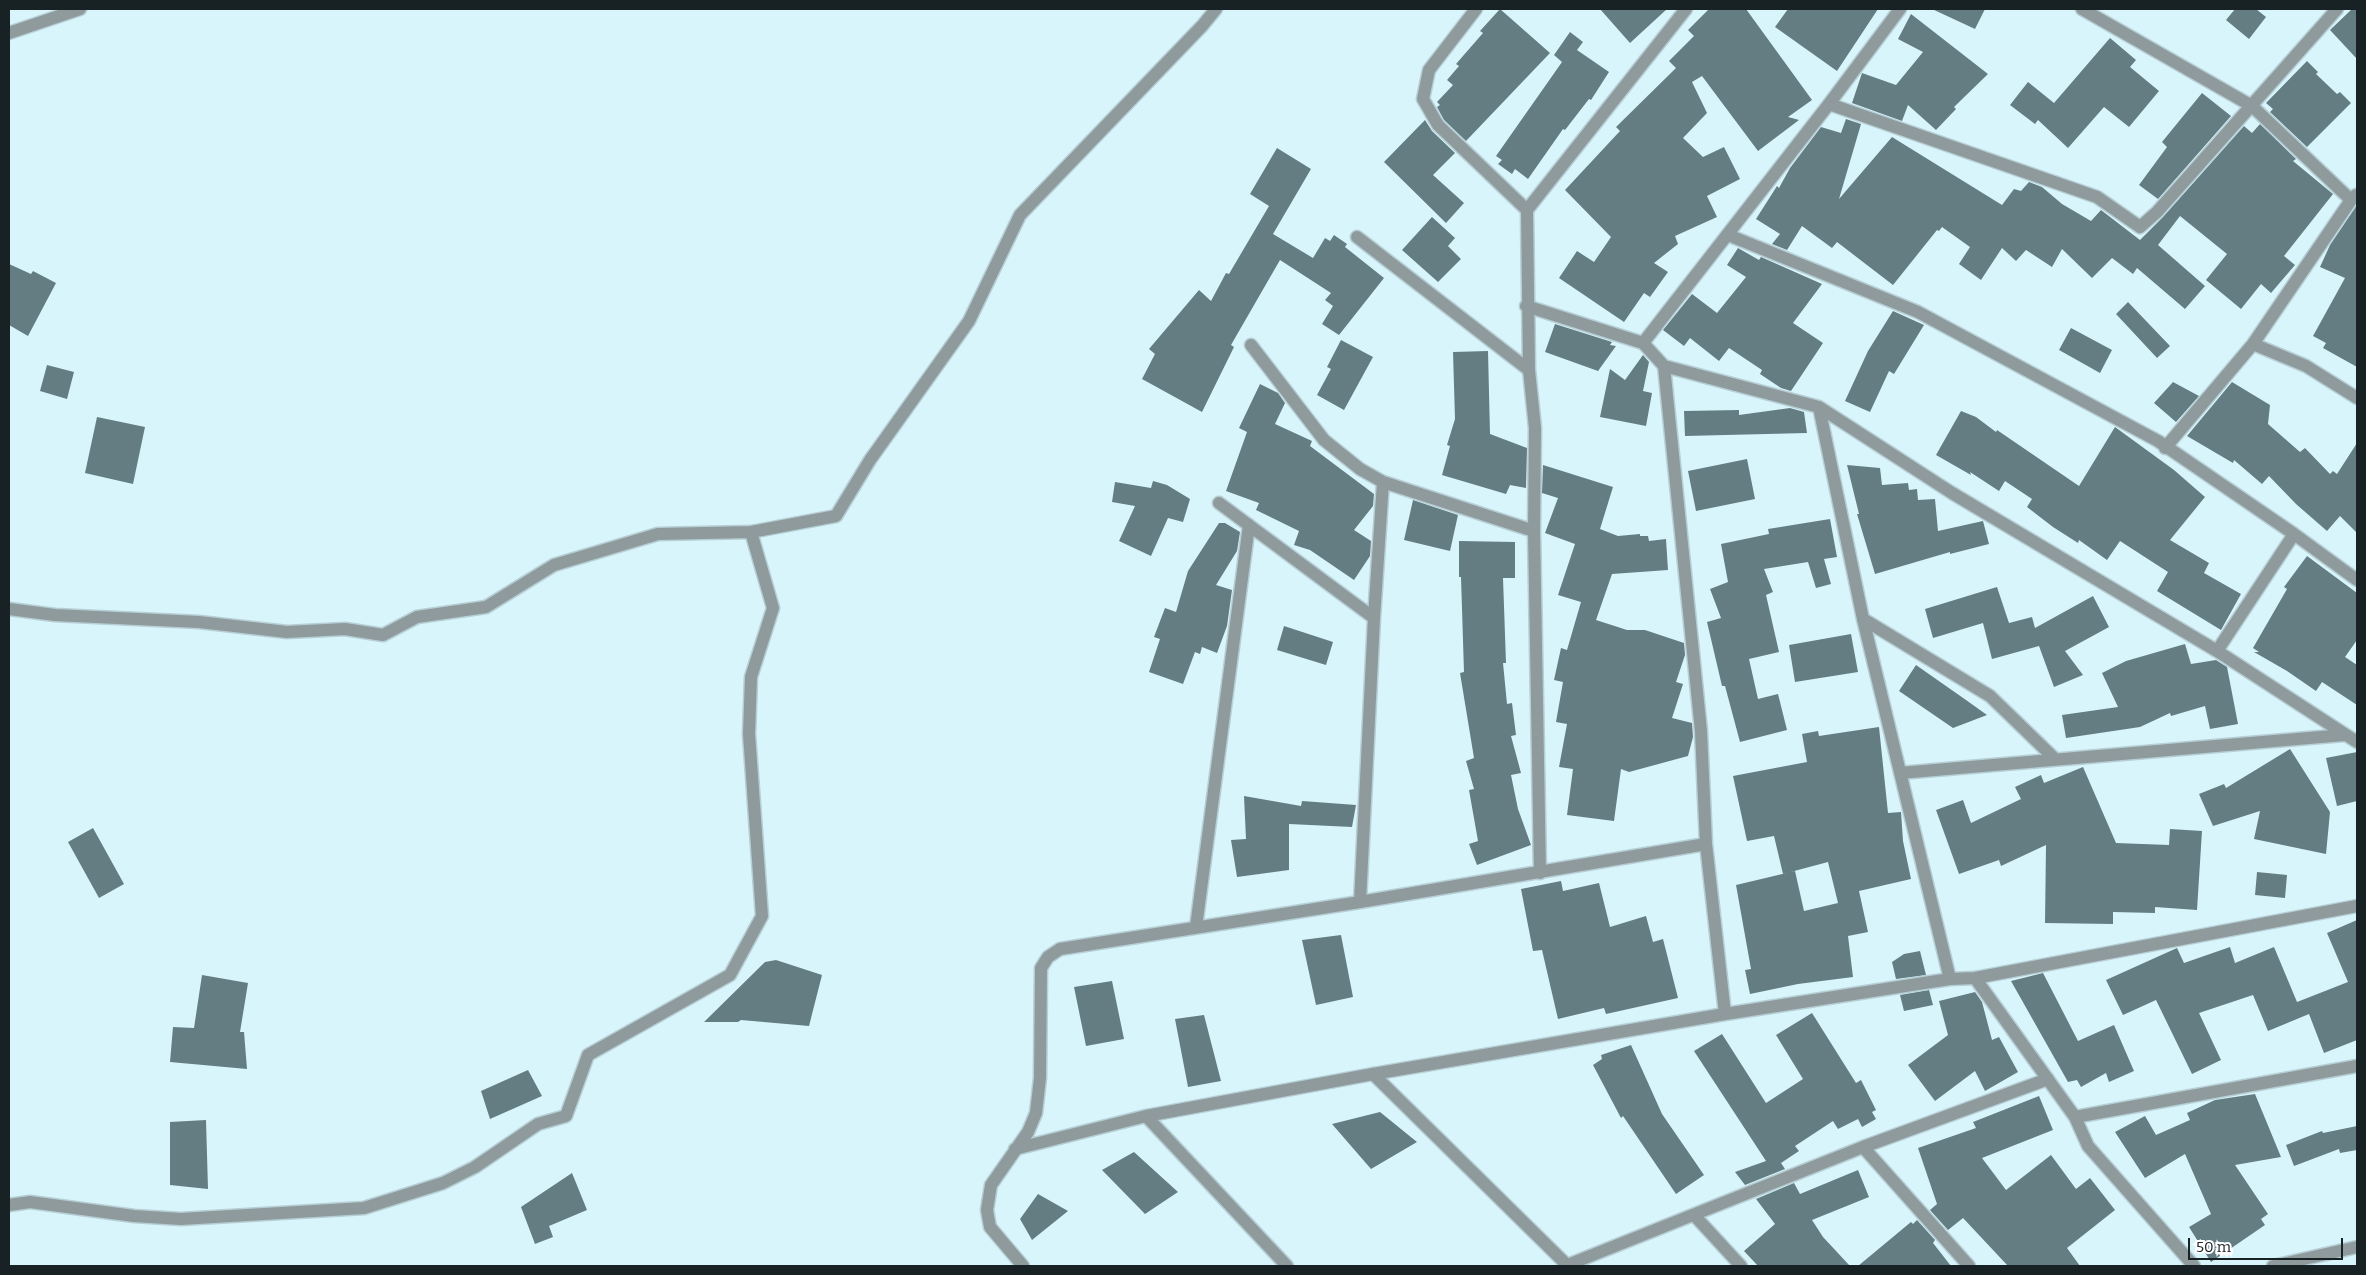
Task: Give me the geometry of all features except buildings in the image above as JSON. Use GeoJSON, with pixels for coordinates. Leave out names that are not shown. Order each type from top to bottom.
{"type":"FeatureCollection","features":[{"type":"Feature","properties":{"kind":"street"},"geometry":{"type":"LineString","coordinates":[[9,33],[80,9]]}},
{"type":"Feature","properties":{"kind":"street"},"geometry":{"type":"LineString","coordinates":[[9,609],[55,615],[199,622],[287,632],[345,629],[383,636],[417,618],[486,606],[554,565],[658,534],[751,532],[836,516],[870,460],[969,321],[1020,215],[1202,26],[1216,9]]}},
{"type":"Feature","properties":{"kind":"street"},"geometry":{"type":"LineString","coordinates":[[1476,9],[1429,70],[1423,99],[1438,125],[1527,210]]}},
{"type":"Feature","properties":{"kind":"street"},"geometry":{"type":"LineString","coordinates":[[1540,873],[1534,531],[1535,428],[1529,370],[1526,306],[1527,210],[1686,9]]}},
{"type":"Feature","properties":{"kind":"street"},"geometry":{"type":"LineString","coordinates":[[1643,343],[1829,104],[1900,9]]}},
{"type":"Feature","properties":{"kind":"street"},"geometry":{"type":"LineString","coordinates":[[2082,9],[2252,106],[2354,197],[2253,344],[2165,448]]}},
{"type":"Feature","properties":{"kind":"street"},"geometry":{"type":"LineString","coordinates":[[1829,104],[2097,197],[2140,227],[2157,212],[2337,9]]}},
{"type":"Feature","properties":{"kind":"street"},"geometry":{"type":"LineString","coordinates":[[1728,235],[1918,312],[2158,441],[2165,448],[2294,534],[2357,580]]}},
{"type":"Feature","properties":{"kind":"street"},"geometry":{"type":"LineString","coordinates":[[1357,237],[1529,370]]}},
{"type":"Feature","properties":{"kind":"street"},"geometry":{"type":"LineString","coordinates":[[1526,306],[1643,343],[1664,366],[1819,407],[1952,494],[2217,651],[2357,742]]}},
{"type":"Feature","properties":{"kind":"street"},"geometry":{"type":"LineString","coordinates":[[2253,344],[2306,366],[2357,398]]}},
{"type":"Feature","properties":{"kind":"street"},"geometry":{"type":"LineString","coordinates":[[1251,345],[1324,440],[1360,469],[1383,482],[1534,531]]}},
{"type":"Feature","properties":{"kind":"street"},"geometry":{"type":"LineString","coordinates":[[1664,366],[1701,731],[1706,844],[1725,1014]]}},
{"type":"Feature","properties":{"kind":"street"},"geometry":{"type":"LineString","coordinates":[[1819,407],[1864,619],[1950,979]]}},
{"type":"Feature","properties":{"kind":"street"},"geometry":{"type":"LineString","coordinates":[[1360,902],[1374,618],[1383,482]]}},
{"type":"Feature","properties":{"kind":"street"},"geometry":{"type":"LineString","coordinates":[[1219,503],[1374,618]]}},
{"type":"Feature","properties":{"kind":"street"},"geometry":{"type":"LineString","coordinates":[[1196,927],[1249,525]]}},
{"type":"Feature","properties":{"kind":"street"},"geometry":{"type":"LineString","coordinates":[[9,1205],[30,1202],[134,1216],[181,1219],[364,1208],[443,1183],[475,1167],[538,1124],[566,1116],[588,1055],[730,975],[762,916],[750,734],[751,677],[773,608],[751,532]]}},
{"type":"Feature","properties":{"kind":"street"},"geometry":{"type":"LineString","coordinates":[[2217,651],[2294,534]]}},
{"type":"Feature","properties":{"kind":"street"},"geometry":{"type":"LineString","coordinates":[[1864,619],[1990,696],[2055,759]]}},
{"type":"Feature","properties":{"kind":"street"},"geometry":{"type":"LineString","coordinates":[[1900,773],[2344,735]]}},
{"type":"Feature","properties":{"kind":"street"},"geometry":{"type":"LineString","coordinates":[[1023,1266],[990,1227],[988,1210],[991,1185],[1028,1132],[1036,1113],[1040,1078],[1041,968],[1048,957],[1060,949],[1540,873],[1706,844]]}},
{"type":"Feature","properties":{"kind":"street"},"geometry":{"type":"LineString","coordinates":[[1015,1149],[1146,1116],[1373,1074],[1725,1014],[1950,979],[1975,978],[2357,906]]}},
{"type":"Feature","properties":{"kind":"street"},"geometry":{"type":"LineString","coordinates":[[1975,978],[2075,1117],[2088,1146],[2194,1266]]}},
{"type":"Feature","properties":{"kind":"street"},"geometry":{"type":"LineString","coordinates":[[2075,1117],[2357,1066]]}},
{"type":"Feature","properties":{"kind":"street"},"geometry":{"type":"LineString","coordinates":[[1373,1074],[1566,1266],[1863,1147],[2048,1079]]}},
{"type":"Feature","properties":{"kind":"street"},"geometry":{"type":"LineString","coordinates":[[1146,1116],[1287,1266]]}},
{"type":"Feature","properties":{"kind":"street"},"geometry":{"type":"LineString","coordinates":[[1863,1147],[1970,1266]]}},
{"type":"Feature","properties":{"kind":"street"},"geometry":{"type":"LineString","coordinates":[[1694,1215],[1741,1266]]}},
{"type":"Feature","properties":{"kind":"street"},"geometry":{"type":"LineString","coordinates":[[2273,1266],[2357,1247]]}}]}
